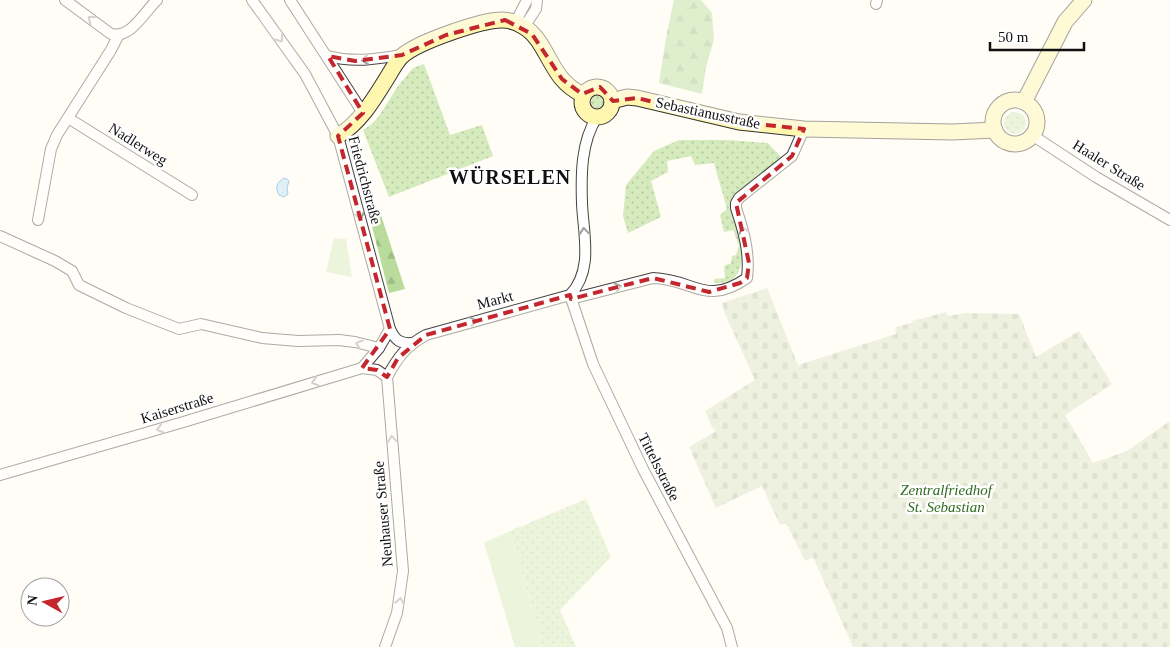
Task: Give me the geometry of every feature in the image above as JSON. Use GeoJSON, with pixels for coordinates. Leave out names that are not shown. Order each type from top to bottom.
{"type":"FeatureCollection","features":[{"type":"Feature","properties":{"kind":"street"},"geometry":{"type":"LineString","coordinates":[[65,0],[111,34],[118,36]]}},
{"type":"Feature","properties":{"kind":"street"},"geometry":{"type":"LineString","coordinates":[[38,220],[52,149],[57,135],[118,36],[127,32],[157,0]]}},
{"type":"Feature","properties":{"kind":"street","name":"Friedrichstraße"},"geometry":{"type":"LineString","coordinates":[[252,0],[305,74],[338,136],[390,329]]}},
{"type":"Feature","properties":{"kind":"street"},"geometry":{"type":"LineString","coordinates":[[290,0],[364,113]]}},
{"type":"Feature","properties":{"kind":"street"},"geometry":{"type":"LineString","coordinates":[[520,25],[527,0]]}},
{"type":"Feature","properties":{"kind":"street"},"geometry":{"type":"LineString","coordinates":[[520,25],[536,9],[537,0]]}},
{"type":"Feature","properties":{"kind":"street"},"geometry":{"type":"LineString","coordinates":[[1024,102],[1065,22],[1084,0]]}},
{"type":"Feature","properties":{"kind":"street"},"geometry":{"type":"LineString","coordinates":[[328,56],[356,61],[402,56],[426,42],[478,24],[505,20],[520,25],[532,34],[562,79],[570,87],[583,95]]}},
{"type":"Feature","properties":{"kind":"street"},"geometry":{"type":"LineString","coordinates":[[338,136],[348,130],[364,113],[402,56]]}},
{"type":"Feature","properties":{"kind":"street"},"geometry":{"type":"LineString","coordinates":[[600,87],[608,92],[612,101],[609,110],[602,116],[597,117],[584,110],[582,100],[583,95],[590,88],[600,87]]}},
{"type":"Feature","properties":{"kind":"street","name":"Sebastianusstraße"},"geometry":{"type":"LineString","coordinates":[[612,101],[637,98],[739,122],[804,129],[952,132],[994,130]]}},
{"type":"Feature","properties":{"kind":"street"},"geometry":{"type":"LineString","coordinates":[[1017,100],[1024,102],[1030,106],[1036,117],[1037,123],[1032,135],[1022,143],[1015,144],[1003,140],[994,130],[994,115],[1003,104],[1017,100]]}},
{"type":"Feature","properties":{"kind":"street"},"geometry":{"type":"LineString","coordinates":[[570,297],[580,279],[584,266],[586,251],[582,202],[584,147],[588,133],[597,117]]}},
{"type":"Feature","properties":{"kind":"street","name":"Nadlerweg"},"geometry":{"type":"LineString","coordinates":[[68,118],[192,195]]}},
{"type":"Feature","properties":{"kind":"street","name":"Markt"},"geometry":{"type":"LineString","coordinates":[[388,377],[398,358],[412,343],[426,335],[450,327],[654,278],[666,278],[709,292],[720,291],[740,283],[747,278],[749,263],[746,238],[736,203],[739,198],[792,156],[804,129]]}},
{"type":"Feature","properties":{"kind":"street","name":"Haaler Straße"},"geometry":{"type":"LineString","coordinates":[[1032,135],[1096,177],[1170,220]]}},
{"type":"Feature","properties":{"kind":"street"},"geometry":{"type":"LineString","coordinates":[[0,236],[55,261],[72,271],[79,285],[126,308],[178,329],[201,324],[262,338],[298,341],[339,340],[379,348]]}},
{"type":"Feature","properties":{"kind":"street","name":"Tittelsstraße"},"geometry":{"type":"LineString","coordinates":[[570,297],[593,364],[643,469],[727,628],[732,647]]}},
{"type":"Feature","properties":{"kind":"street"},"geometry":{"type":"LineString","coordinates":[[390,329],[393,336],[401,343],[412,343]]}},
{"type":"Feature","properties":{"kind":"street"},"geometry":{"type":"LineString","coordinates":[[362,368],[379,348],[390,329]]}},
{"type":"Feature","properties":{"kind":"street"},"geometry":{"type":"LineString","coordinates":[[362,368],[377,370],[388,377]]}},
{"type":"Feature","properties":{"kind":"street","name":"Kaiserstraße"},"geometry":{"type":"LineString","coordinates":[[0,475],[362,368]]}},
{"type":"Feature","properties":{"kind":"street","name":"Neuhauser Straße"},"geometry":{"type":"LineString","coordinates":[[385,647],[397,613],[403,571],[388,377]]}},
{"type":"Feature","properties":{"kind":"highlighted area"},"geometry":{"type":"Polygon","coordinates":[[[505,20],[532,34],[562,79],[582,94],[600,87],[613,101],[637,98],[739,122],[804,129],[792,156],[736,203],[749,263],[747,278],[740,283],[709,292],[653,278],[571,299],[570,295],[426,335],[398,358],[387,377],[377,370],[362,368],[390,329],[338,136],[363,113],[328,56],[355,61],[402,55],[446,35],[505,20]]]}},
{"type":"Feature","properties":{"kind":"green space"},"geometry":{"type":"Polygon","coordinates":[[[674,0],[701,0],[712,13],[714,40],[706,67],[702,94],[659,83],[674,0]]]}},
{"type":"Feature","properties":{"kind":"green space"},"geometry":{"type":"Polygon","coordinates":[[[424,64],[450,135],[482,125],[493,156],[389,197],[363,130],[379,116],[398,86],[413,68],[424,64]]]}},
{"type":"Feature","properties":{"kind":"green space"},"geometry":{"type":"Polygon","coordinates":[[[594,94],[600,94],[604,101],[600,108],[594,108],[590,104],[590,98],[594,94]]]}},
{"type":"Feature","properties":{"kind":"green space"},"geometry":{"type":"Polygon","coordinates":[[[1015,112],[1023,115],[1026,123],[1023,131],[1015,134],[1007,131],[1004,123],[1007,115],[1015,112]]]}},
{"type":"Feature","properties":{"kind":"green space"},"geometry":{"type":"Polygon","coordinates":[[[679,140],[727,140],[768,143],[782,158],[737,195],[742,226],[743,252],[738,272],[733,279],[722,283],[714,283],[714,279],[725,278],[724,266],[731,263],[732,256],[736,255],[739,246],[733,230],[724,232],[720,215],[727,209],[714,163],[695,165],[691,156],[667,161],[668,172],[651,181],[661,217],[628,233],[623,216],[626,185],[654,151],[679,140]]]}},
{"type":"Feature","properties":{"kind":"green space"},"geometry":{"type":"Polygon","coordinates":[[[379,209],[405,289],[389,293],[368,211],[379,209]]]}},
{"type":"Feature","properties":{"kind":"green space"},"geometry":{"type":"Polygon","coordinates":[[[334,238],[346,239],[352,277],[326,272],[334,238]]]}},
{"type":"Feature","properties":{"kind":"green space","name":"Zentralfriedhof St. Sebastian"},"geometry":{"type":"Polygon","coordinates":[[[767,288],[798,365],[896,334],[895,327],[946,312],[948,316],[966,313],[1019,314],[1036,357],[1079,331],[1112,384],[1065,415],[1093,463],[1127,451],[1170,421],[1170,647],[853,647],[813,557],[805,561],[786,523],[780,525],[762,486],[716,508],[689,447],[716,431],[712,427],[705,411],[755,380],[725,314],[722,303],[767,288]]]}},
{"type":"Feature","properties":{"kind":"green space"},"geometry":{"type":"Polygon","coordinates":[[[586,499],[611,557],[560,610],[576,647],[543,647],[510,531],[586,499]]]}},
{"type":"Feature","properties":{"kind":"green space"},"geometry":{"type":"Polygon","coordinates":[[[510,531],[543,647],[515,647],[484,543],[510,531]]]}},
{"type":"Feature","properties":{"kind":"water"},"geometry":{"type":"Polygon","coordinates":[[[284,178],[289,181],[288,194],[284,197],[279,195],[277,187],[278,183],[284,178]]]}},
{"type":"Feature","properties":{"kind":"district","name":"WÜRSELEN"},"geometry":{"type":"Point","coordinates":[510,177]}}]}
